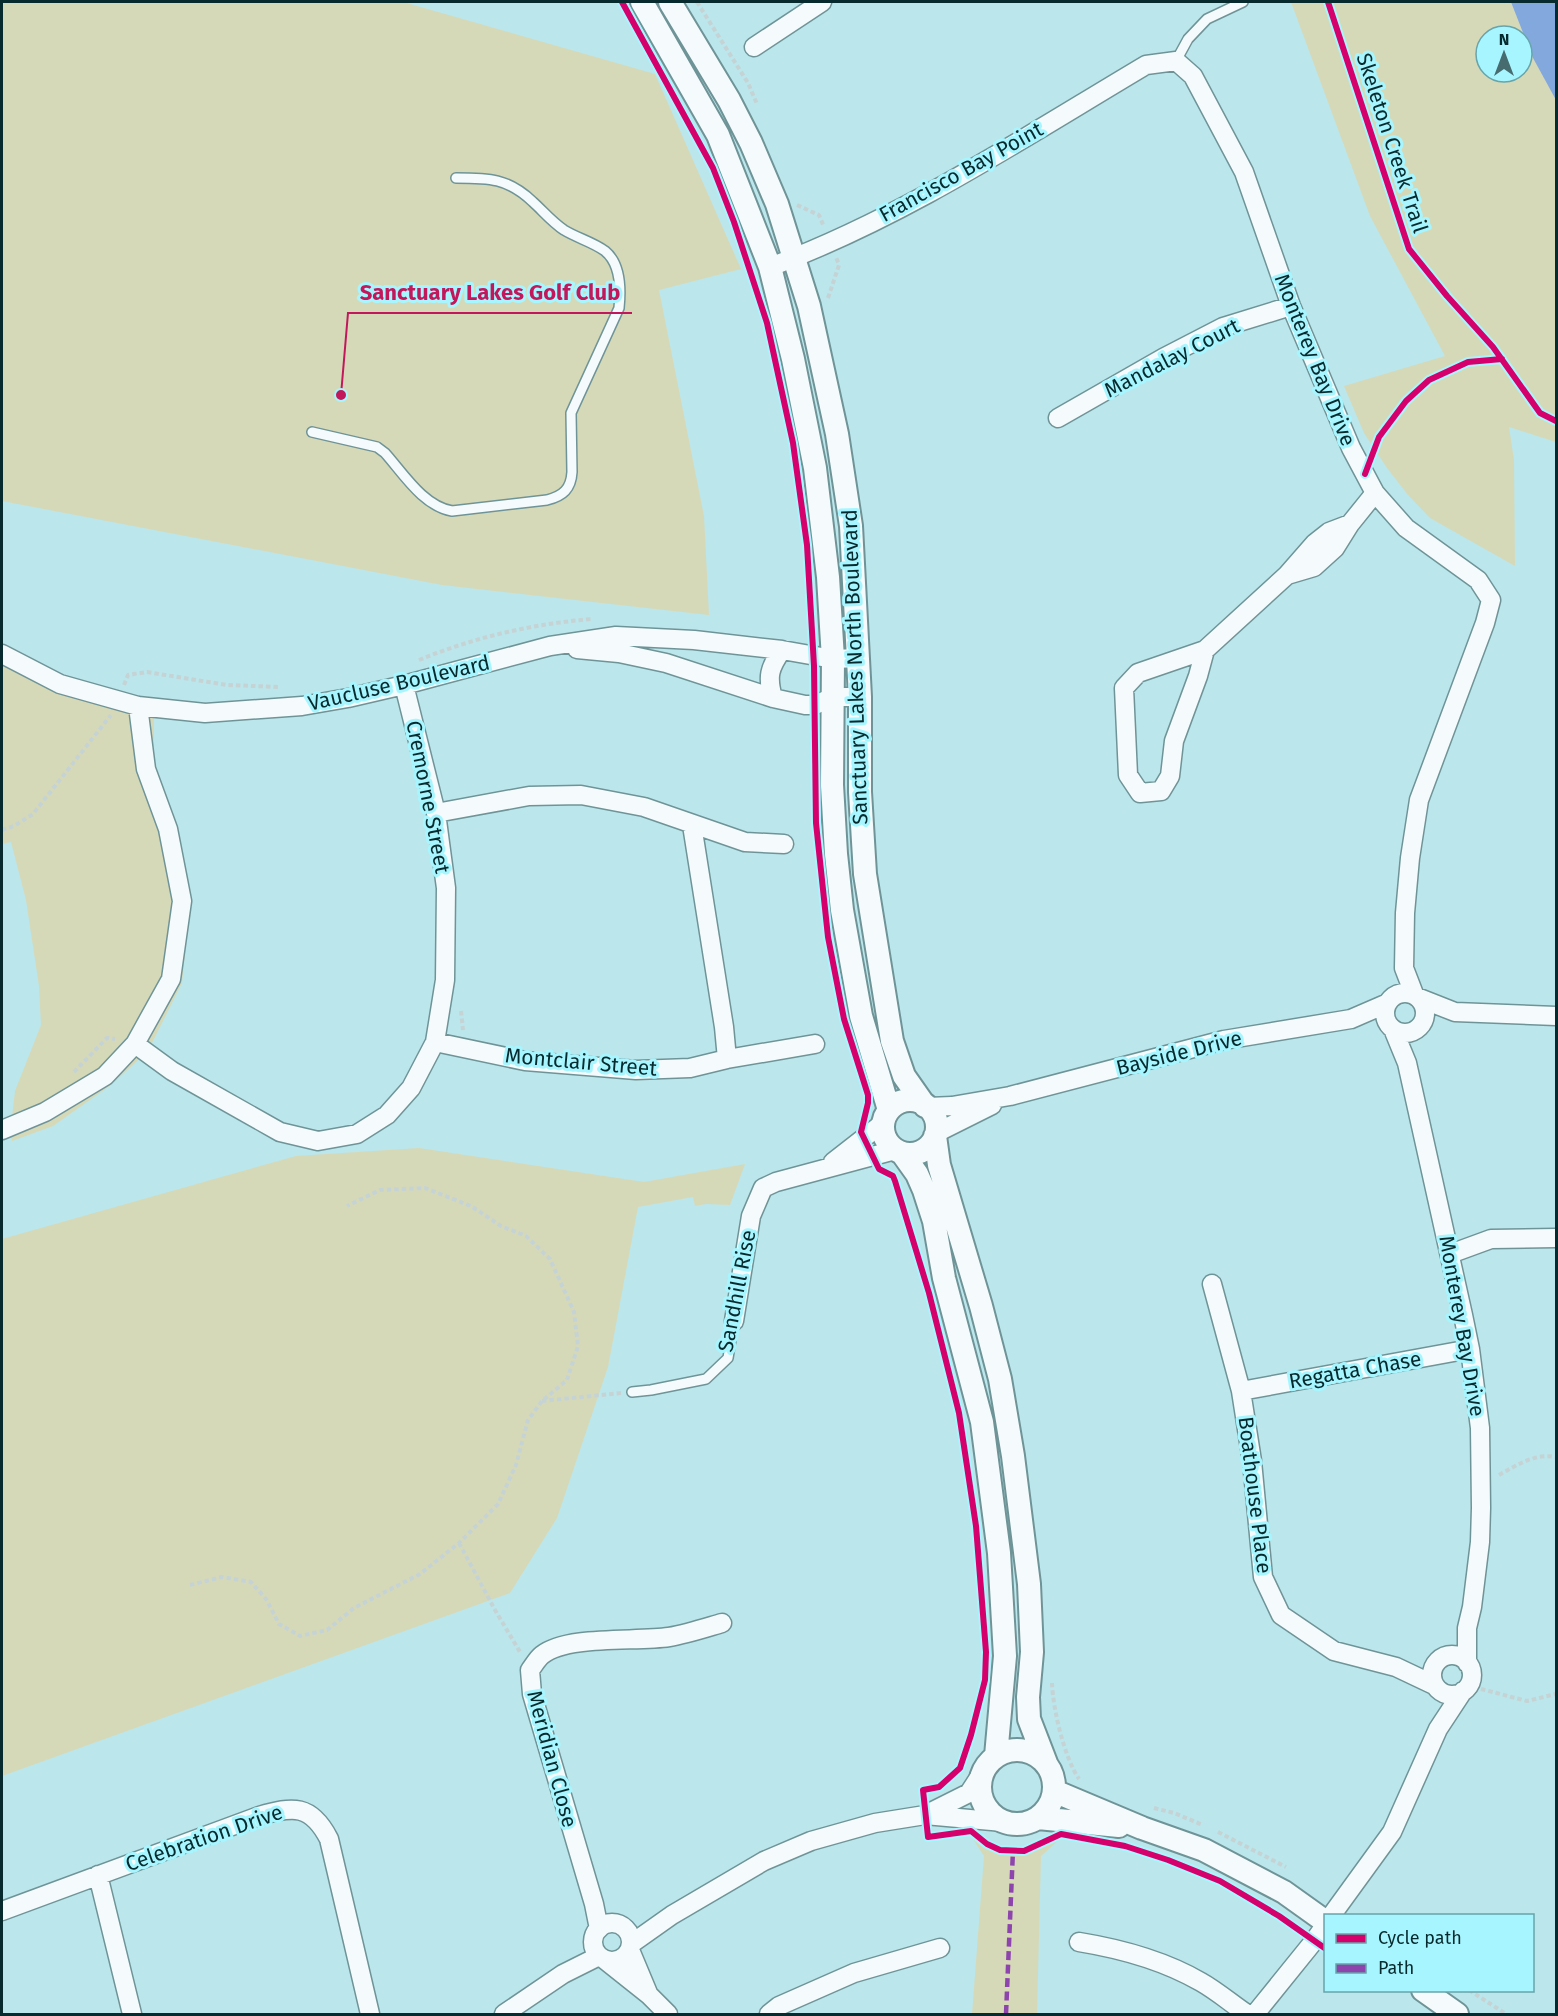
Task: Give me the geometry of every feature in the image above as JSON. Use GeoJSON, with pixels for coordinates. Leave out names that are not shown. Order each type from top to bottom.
{"type":"FeatureCollection","features":[{"type":"Feature","properties":{"kind":"street","name":"Sanctuary Lakes North Boulevard"},"geometry":{"type":"LineString","coordinates":[[642,2],[718,135],[770,267],[793,359],[815,468],[828,577],[833,659],[832,785],[836,854],[861,1016],[886,1117]]}},
{"type":"Feature","properties":{"kind":"street","name":"Sanctuary Lakes North Boulevard"},"geometry":{"type":"LineString","coordinates":[[670,2],[729,100],[751,143],[777,204],[809,306],[824,369],[845,480],[855,577],[862,833],[866,874],[892,1041],[907,1081],[927,1106]]}},
{"type":"Feature","properties":{"kind":"street"},"geometry":{"type":"LineString","coordinates":[[754,47],[822,2]]}},
{"type":"Feature","properties":{"kind":"street","name":"Francisco Bay Point"},"geometry":{"type":"LineString","coordinates":[[770,267],[831,243],[917,201],[1146,65],[1176,61]]}},
{"type":"Feature","properties":{"kind":"street","name":"Monterey Bay Drive"},"geometry":{"type":"LineString","coordinates":[[1176,61],[1193,76],[1244,172],[1291,306],[1351,448],[1375,493],[1406,528],[1478,580],[1491,600],[1485,623],[1419,800],[1410,858],[1405,913],[1404,968],[1389,1000]]}},
{"type":"Feature","properties":{"kind":"street","name":"Mandalay Court"},"geometry":{"type":"LineString","coordinates":[[1058,418],[1163,358],[1223,327],[1291,306]]}},
{"type":"Feature","properties":{"kind":"street"},"geometry":{"type":"LineString","coordinates":[[1205,650],[1174,741],[1170,776],[1161,791],[1140,793],[1128,775],[1124,688],[1138,673],[1205,650],[1287,575],[1315,543],[1329,532],[1350,524],[1375,493]]}},
{"type":"Feature","properties":{"kind":"street","name":"Vaucluse Boulevard"},"geometry":{"type":"LineString","coordinates":[[2,654],[60,684],[130,703],[205,713],[302,706],[348,698],[550,646],[616,636],[694,640],[782,650],[833,659],[858,658]]}},
{"type":"Feature","properties":{"kind":"street","name":"Vaucluse Boulevard"},"geometry":{"type":"LineString","coordinates":[[550,646],[619,653],[666,663],[773,698],[815,705],[833,697],[860,697]]}},
{"type":"Feature","properties":{"kind":"street"},"geometry":{"type":"LineString","coordinates":[[773,698],[769,683],[770,673],[772,663],[782,650]]}},
{"type":"Feature","properties":{"kind":"street","name":"Cremorne Street"},"geometry":{"type":"LineString","coordinates":[[128,1042],[172,1071],[280,1132],[318,1141],[357,1134],[387,1115],[411,1088],[435,1042],[445,980],[446,899],[436,813],[404,685]]}},
{"type":"Feature","properties":{"kind":"street"},"geometry":{"type":"LineString","coordinates":[[2,1130],[45,1112],[105,1076],[171,979],[182,902],[168,829],[146,769],[130,703]]}},
{"type":"Feature","properties":{"kind":"street"},"geometry":{"type":"LineString","coordinates":[[436,813],[529,796],[581,795],[644,807],[745,842],[784,844]]}},
{"type":"Feature","properties":{"kind":"street"},"geometry":{"type":"LineString","coordinates":[[692,825],[727,1059]]}},
{"type":"Feature","properties":{"kind":"street","name":"Monterey Bay Drive"},"geometry":{"type":"LineString","coordinates":[[1404,968],[1416,995]]}},
{"type":"Feature","properties":{"kind":"street"},"geometry":{"type":"LineString","coordinates":[[1455,1012],[1406,1033],[1391,1027],[1385,1014],[1389,1000],[1401,993],[1416,995],[1455,1012],[1557,1016]]}},
{"type":"Feature","properties":{"kind":"street"},"geometry":{"type":"LineString","coordinates":[[1416,995],[1425,1007],[1424,1019],[1420,1026]]}},
{"type":"Feature","properties":{"kind":"street","name":"Bayside Drive"},"geometry":{"type":"LineString","coordinates":[[927,1106],[952,1106],[1010,1096],[1224,1040],[1351,1019],[1389,1000]]}},
{"type":"Feature","properties":{"kind":"street","name":"Bayside Drive"},"geometry":{"type":"LineString","coordinates":[[1351,1019],[1391,1027]]}},
{"type":"Feature","properties":{"kind":"street","name":"Monterey Bay Drive"},"geometry":{"type":"LineString","coordinates":[[1407,1064],[1420,1026]]}},
{"type":"Feature","properties":{"kind":"street","name":"Monterey Bay Drive"},"geometry":{"type":"LineString","coordinates":[[1391,1027],[1407,1064],[1450,1254],[1470,1349],[1480,1428],[1480,1542],[1472,1607],[1467,1628],[1467,1663]]}},
{"type":"Feature","properties":{"kind":"street","name":"Montclair Street"},"geometry":{"type":"LineString","coordinates":[[435,1042],[525,1061],[636,1070],[690,1068],[727,1059],[815,1044]]}},
{"type":"Feature","properties":{"kind":"street","name":"Bayside Drive"},"geometry":{"type":"LineString","coordinates":[[936,1134],[1010,1096]]}},
{"type":"Feature","properties":{"kind":"street"},"geometry":{"type":"LineString","coordinates":[[562,1974],[602,1958],[616,1961],[622,1959],[631,1947],[672,1915],[764,1861],[811,1841],[875,1823],[925,1815],[1015,1825],[1027,1824],[1046,1811],[1054,1791],[1054,1781],[1029,1719],[1032,1652],[1029,1584],[1014,1456],[1000,1379],[978,1295],[939,1165],[934,1115],[927,1106],[918,1102],[902,1102],[886,1117],[885,1138],[899,1151],[917,1174],[924,1190],[934,1221],[944,1278],[982,1422],[999,1553],[1005,1656],[989,1765],[979,1784],[980,1797],[985,1808],[1003,1822]]}},
{"type":"Feature","properties":{"kind":"street","name":"Sandhill Rise"},"geometry":{"type":"LineString","coordinates":[[824,1168],[886,1117]]}},
{"type":"Feature","properties":{"kind":"street"},"geometry":{"type":"LineString","coordinates":[[899,1151],[918,1153],[931,1143],[936,1134]]}},
{"type":"Feature","properties":{"kind":"street","name":"Sandhill Rise"},"geometry":{"type":"LineString","coordinates":[[734,1321],[751,1216],[763,1188],[824,1168],[899,1151]]}},
{"type":"Feature","properties":{"kind":"street"},"geometry":{"type":"LineString","coordinates":[[1450,1254],[1491,1239],[1557,1238]]}},
{"type":"Feature","properties":{"kind":"street","name":"Boathouse Place"},"geometry":{"type":"LineString","coordinates":[[1212,1284],[1240,1391],[1252,1461],[1263,1577],[1281,1615],[1334,1652],[1396,1667],[1436,1688]]}},
{"type":"Feature","properties":{"kind":"street","name":"Regatta Chase"},"geometry":{"type":"LineString","coordinates":[[1240,1391],[1470,1349]]}},
{"type":"Feature","properties":{"kind":"street","name":"Meridian Close"},"geometry":{"type":"LineString","coordinates":[[607,1928],[594,1904],[531,1694],[530,1670],[542,1655],[565,1645],[671,1637],[722,1623]]}},
{"type":"Feature","properties":{"kind":"street","name":"Monterey Bay Drive"},"geometry":{"type":"LineString","coordinates":[[1438,1661],[1467,1628]]}},
{"type":"Feature","properties":{"kind":"street"},"geometry":{"type":"LineString","coordinates":[[1332,1914],[1392,1832],[1438,1729],[1466,1688],[1472,1675],[1467,1663],[1457,1656],[1445,1656],[1438,1661],[1432,1672],[1436,1688],[1438,1729]]}},
{"type":"Feature","properties":{"kind":"street","name":"Boathouse Place"},"geometry":{"type":"LineString","coordinates":[[1396,1667],[1438,1661]]}},
{"type":"Feature","properties":{"kind":"street"},"geometry":{"type":"LineString","coordinates":[[1436,1688],[1449,1695],[1466,1688]]}},
{"type":"Feature","properties":{"kind":"street"},"geometry":{"type":"LineString","coordinates":[[925,1815],[969,1793],[989,1765],[1005,1752],[1027,1751],[1046,1763]]}},
{"type":"Feature","properties":{"kind":"street"},"geometry":{"type":"LineString","coordinates":[[1054,1791],[1142,1828],[1204,1850],[1284,1892],[1324,1922]]}},
{"type":"Feature","properties":{"kind":"street","name":"Celebration Drive"},"geometry":{"type":"LineString","coordinates":[[2,1911],[259,1816],[286,1808],[306,1811],[321,1823],[329,1839],[370,2014]]}},
{"type":"Feature","properties":{"kind":"street"},"geometry":{"type":"LineString","coordinates":[[1038,1818],[1142,1828]]}},
{"type":"Feature","properties":{"kind":"street"},"geometry":{"type":"LineString","coordinates":[[98,1875],[132,2014]]}},
{"type":"Feature","properties":{"kind":"street"},"geometry":{"type":"LineString","coordinates":[[504,2014],[562,1974],[607,1928],[672,1915]]}},
{"type":"Feature","properties":{"kind":"street"},"geometry":{"type":"LineString","coordinates":[[1255,2014],[1324,1926]]}},
{"type":"Feature","properties":{"kind":"street"},"geometry":{"type":"LineString","coordinates":[[607,1928],[629,1932],[631,1947],[649,1995]]}},
{"type":"Feature","properties":{"kind":"street"},"geometry":{"type":"LineString","coordinates":[[607,1928],[594,1946],[602,1958],[649,1995],[668,2014]]}},
{"type":"Feature","properties":{"kind":"street"},"geometry":{"type":"LineString","coordinates":[[1079,1942],[1110,1947],[1151,1958],[1202,1982],[1246,2014]]}},
{"type":"Feature","properties":{"kind":"street"},"geometry":{"type":"LineString","coordinates":[[769,2014],[779,2006],[854,1973],[940,1948]]}},
{"type":"Feature","properties":{"kind":"street"},"geometry":{"type":"LineString","coordinates":[[1426,1992],[1457,2014]]}},
{"type":"Feature","properties":{"kind":"lane"},"geometry":{"type":"LineString","coordinates":[[1176,61],[1188,39],[1207,19],[1243,2]]}},
{"type":"Feature","properties":{"kind":"lane"},"geometry":{"type":"LineString","coordinates":[[312,432],[377,447],[426,498],[445,510],[547,500],[567,490],[572,472],[571,412],[619,308],[621,293],[618,274],[613,261],[606,252],[563,229],[520,190],[505,182],[479,178],[456,178]]}},
{"type":"Feature","properties":{"kind":"lane","name":"Sandhill Rise"},"geometry":{"type":"LineString","coordinates":[[632,1392],[706,1379],[728,1358],[734,1321]]}},
{"type":"Feature","properties":{"kind":"path"},"geometry":{"type":"LineString","coordinates":[[697,2],[748,83],[757,105]]}},
{"type":"Feature","properties":{"kind":"path"},"geometry":{"type":"LineString","coordinates":[[794,203],[819,215],[839,265],[826,302]]}},
{"type":"Feature","properties":{"kind":"path"},"geometry":{"type":"LineString","coordinates":[[417,661],[458,644],[508,631],[600,618]]}},
{"type":"Feature","properties":{"kind":"path"},"geometry":{"type":"LineString","coordinates":[[2,830],[33,814],[130,703],[122,691],[128,675],[147,672],[228,685],[281,687]]}},
{"type":"Feature","properties":{"kind":"path"},"geometry":{"type":"LineString","coordinates":[[461,1005],[462,1028],[467,1035]]}},
{"type":"Feature","properties":{"kind":"path"},"geometry":{"type":"LineString","coordinates":[[72,1073],[107,1038],[128,1042]]}},
{"type":"Feature","properties":{"kind":"path"},"geometry":{"type":"LineString","coordinates":[[190,1585],[222,1576],[251,1582],[266,1599],[279,1624],[300,1636],[327,1630],[354,1608],[420,1574],[459,1543],[498,1504],[516,1465],[528,1420],[542,1401],[567,1380],[578,1346],[574,1311],[550,1259],[526,1236],[501,1226],[471,1206],[425,1188],[380,1190],[346,1206]]}},
{"type":"Feature","properties":{"kind":"path"},"geometry":{"type":"LineString","coordinates":[[542,1401],[632,1392]]}},
{"type":"Feature","properties":{"kind":"path"},"geometry":{"type":"LineString","coordinates":[[1481,1486],[1518,1464],[1543,1456],[1557,1457]]}},
{"type":"Feature","properties":{"kind":"path"},"geometry":{"type":"LineString","coordinates":[[459,1543],[530,1670]]}},
{"type":"Feature","properties":{"kind":"path"},"geometry":{"type":"LineString","coordinates":[[1052,1682],[1053,1704],[1065,1747],[1077,1777],[1084,1784]]}},
{"type":"Feature","properties":{"kind":"path"},"geometry":{"type":"LineString","coordinates":[[1466,1688],[1527,1701],[1557,1694]]}},
{"type":"Feature","properties":{"kind":"path"},"geometry":{"type":"LineString","coordinates":[[1151,1808],[1174,1813],[1204,1826]]}},
{"type":"Feature","properties":{"kind":"path"},"geometry":{"type":"LineString","coordinates":[[1214,1830],[1289,1869]]}},
{"type":"Feature","properties":{"kind":"path"},"geometry":{"type":"LineString","coordinates":[[1472,1992],[1506,2014]]}},
{"type":"Feature","properties":{"kind":"green space"},"geometry":{"type":"Polygon","coordinates":[[[2,2],[403,2],[655,74],[741,269],[659,290],[704,516],[709,615],[442,585],[2,501],[2,2]]]}},
{"type":"Feature","properties":{"kind":"green space"},"geometry":{"type":"Polygon","coordinates":[[[1291,2],[1556,2],[1556,442],[1509,427],[1514,460],[1515,566],[1430,518],[1408,495],[1364,433],[1344,386],[1445,356],[1370,216],[1291,2]]]}},
{"type":"Feature","properties":{"kind":"green space"},"geometry":{"type":"Polygon","coordinates":[[[2,654],[154,710],[154,768],[190,901],[182,983],[148,1051],[111,1085],[53,1126],[12,1141],[10,1134],[15,1091],[41,1025],[39,986],[26,900],[11,842],[2,844],[2,654]]]}},
{"type":"Feature","properties":{"kind":"green space"},"geometry":{"type":"Polygon","coordinates":[[[419,1148],[644,1182],[745,1164],[730,1205],[695,1206],[693,1197],[638,1207],[608,1367],[557,1518],[510,1593],[2,1776],[2,1239],[296,1156],[419,1148]]]}},
{"type":"Feature","properties":{"kind":"green space"},"geometry":{"type":"Polygon","coordinates":[[[971,1836],[1005,1855],[1025,1854],[1061,1838],[1041,1856],[1037,2014],[972,2014],[984,1856],[971,1836]]]}},
{"type":"Feature","properties":{"kind":"water"},"geometry":{"type":"Polygon","coordinates":[[[1511,2],[1556,2],[1556,100],[1534,60],[1534,24],[1520,24],[1511,2]]]}},
{"type":"Feature","properties":{"kind":"marked path"},"geometry":{"type":"LineString","coordinates":[[1006,2014],[1013,1850]]}},
{"type":"Feature","properties":{"kind":"cycle path"},"geometry":{"type":"LineString","coordinates":[[622,2],[713,168],[734,222],[767,323],[793,443],[807,545],[814,666],[816,823],[828,937],[844,1019],[868,1095],[861,1132],[879,1169],[893,1176],[895,1181],[929,1293],[959,1413],[976,1526],[986,1652],[985,1680],[960,1768],[939,1787],[923,1790],[928,1837],[971,1831],[987,1844],[1000,1850],[1024,1851],[1061,1834],[1125,1846],[1220,1881],[1279,1916],[1324,1948]]}},
{"type":"Feature","properties":{"kind":"cycle path","name":"Skeleton Creek Trail"},"geometry":{"type":"LineString","coordinates":[[1328,2],[1409,249],[1493,347],[1540,413],[1556,421]]}},
{"type":"Feature","properties":{"kind":"cycle path"},"geometry":{"type":"LineString","coordinates":[[1365,474],[1379,437],[1406,401],[1429,380],[1468,362],[1502,359]]}},
{"type":"Feature","properties":{"kind":"place","name":"Sanctuary Lakes Golf Club"},"geometry":{"type":"Point","coordinates":[341,395]}}]}
